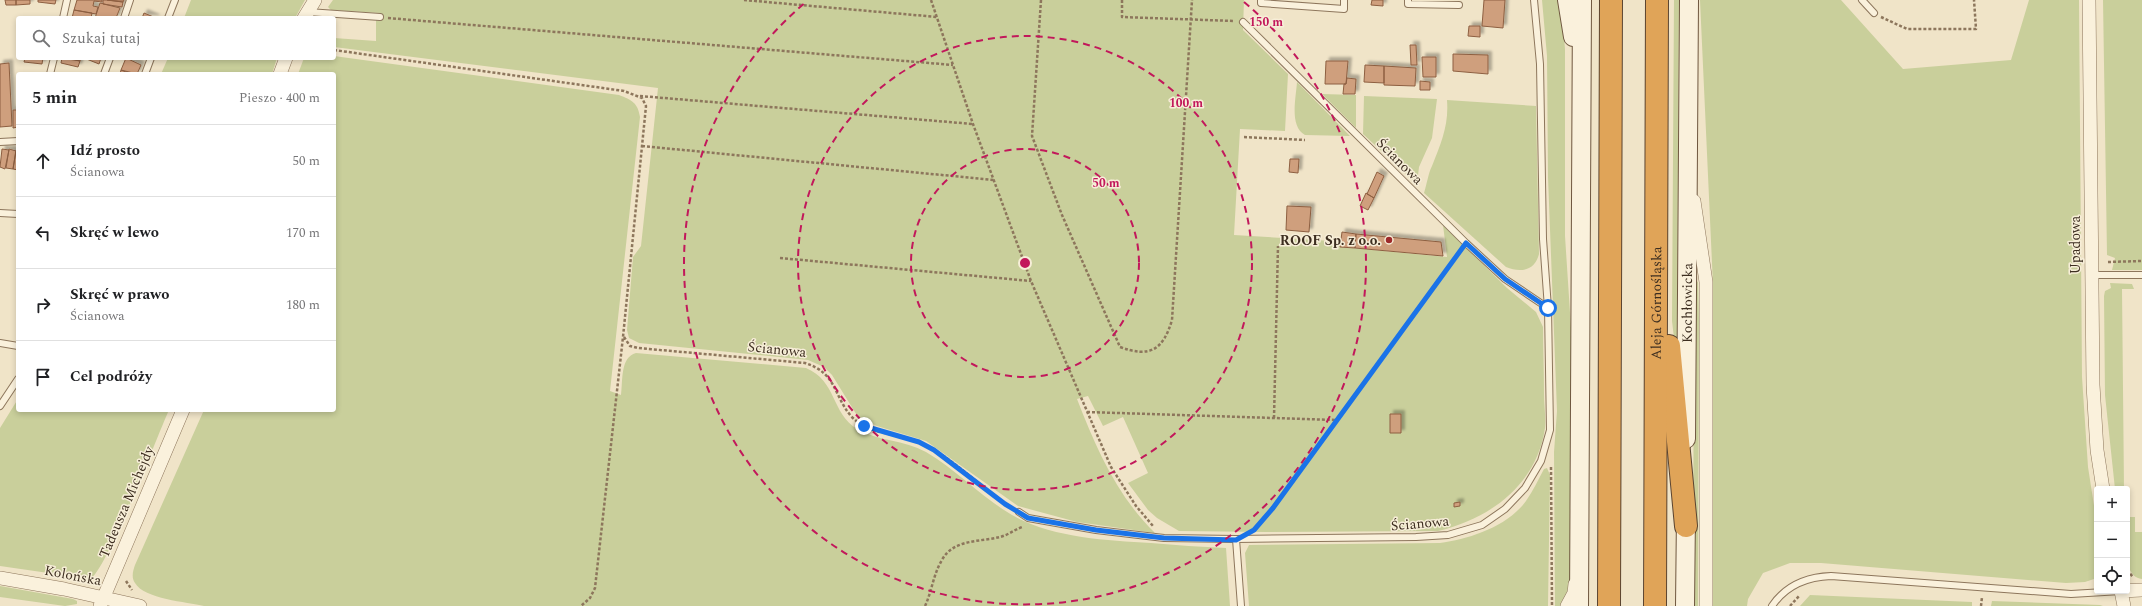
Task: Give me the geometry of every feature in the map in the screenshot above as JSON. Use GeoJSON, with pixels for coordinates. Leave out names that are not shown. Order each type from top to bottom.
{"type":"FeatureCollection","features":[{"type":"Feature","properties":{"kind":"highway"},"geometry":{"type":"LineString","coordinates":[[1609,606],[1611,0]]}},
{"type":"Feature","properties":{"kind":"highway","name":"Aleja Górnośląska"},"geometry":{"type":"LineString","coordinates":[[1655,606],[1657,266],[1656,0]]}},
{"type":"Feature","properties":{"kind":"highway"},"geometry":{"type":"LineString","coordinates":[[1657,266],[1669,350],[1686,526]]}},
{"type":"Feature","properties":{"kind":"main road"},"geometry":{"type":"LineString","coordinates":[[1567,0],[1582,89]]}},
{"type":"Feature","properties":{"kind":"main road"},"geometry":{"type":"LineString","coordinates":[[1579,606],[1582,0]]}},
{"type":"Feature","properties":{"kind":"main road","name":"Kochłowicka"},"geometry":{"type":"LineString","coordinates":[[1685,606],[1689,0]]}},
{"type":"Feature","properties":{"kind":"street"},"geometry":{"type":"LineString","coordinates":[[306,15],[315,0]]}},
{"type":"Feature","properties":{"kind":"street","name":"Upadowa"},"geometry":{"type":"LineString","coordinates":[[2089,0],[2093,395],[2097,450],[2103,486]]}},
{"type":"Feature","properties":{"kind":"street"},"geometry":{"type":"LineString","coordinates":[[281,72],[285,60]]}},
{"type":"Feature","properties":{"kind":"street"},"geometry":{"type":"LineString","coordinates":[[1689,170],[1706,282],[1706,606]]}},
{"type":"Feature","properties":{"kind":"street","name":"Tadeusza Michejdy"},"geometry":{"type":"LineString","coordinates":[[102,602],[181,412]]}},
{"type":"Feature","properties":{"kind":"street"},"geometry":{"type":"LineString","coordinates":[[1568,606],[1574,593],[1579,543]]}},
{"type":"Feature","properties":{"kind":"street","name":"Kolońska"},"geometry":{"type":"LineString","coordinates":[[0,578],[102,602],[138,606]]}},
{"type":"Feature","properties":{"kind":"street"},"geometry":{"type":"LineString","coordinates":[[2130,591],[2142,590]]}},
{"type":"Feature","properties":{"kind":"street"},"geometry":{"type":"LineString","coordinates":[[2122,594],[2124,606]]}},
{"type":"Feature","properties":{"kind":"lane"},"geometry":{"type":"LineString","coordinates":[[63,16],[67,0]]}},
{"type":"Feature","properties":{"kind":"lane"},"geometry":{"type":"LineString","coordinates":[[125,16],[130,0]]}},
{"type":"Feature","properties":{"kind":"lane"},"geometry":{"type":"LineString","coordinates":[[169,16],[175,0]]}},
{"type":"Feature","properties":{"kind":"lane"},"geometry":{"type":"LineString","coordinates":[[1261,0],[1261,3],[1344,9],[1344,0]]}},
{"type":"Feature","properties":{"kind":"lane"},"geometry":{"type":"LineString","coordinates":[[1408,0],[1408,4],[1459,5]]}},
{"type":"Feature","properties":{"kind":"lane","name":"Ścianowa"},"geometry":{"type":"LineString","coordinates":[[1019,512],[1028,518],[1096,530],[1164,538],[1236,540],[1358,539],[1448,535],[1482,525],[1505,509],[1525,488],[1537,468],[1550,430],[1548,308],[1544,239],[1540,64],[1534,0]]}},
{"type":"Feature","properties":{"kind":"lane"},"geometry":{"type":"LineString","coordinates":[[1862,0],[1874,13]]}},
{"type":"Feature","properties":{"kind":"lane"},"geometry":{"type":"LineString","coordinates":[[306,15],[380,17]]}},
{"type":"Feature","properties":{"kind":"lane","name":"Ścianowa"},"geometry":{"type":"LineString","coordinates":[[1243,22],[1466,243],[1505,279],[1548,308]]}},
{"type":"Feature","properties":{"kind":"lane"},"geometry":{"type":"LineString","coordinates":[[50,72],[54,60]]}},
{"type":"Feature","properties":{"kind":"lane"},"geometry":{"type":"LineString","coordinates":[[105,72],[109,60]]}},
{"type":"Feature","properties":{"kind":"lane"},"geometry":{"type":"LineString","coordinates":[[146,72],[150,60]]}},
{"type":"Feature","properties":{"kind":"lane"},"geometry":{"type":"LineString","coordinates":[[0,142],[16,141]]}},
{"type":"Feature","properties":{"kind":"lane"},"geometry":{"type":"LineString","coordinates":[[0,213],[16,214]]}},
{"type":"Feature","properties":{"kind":"lane"},"geometry":{"type":"LineString","coordinates":[[2091,275],[2142,275]]}},
{"type":"Feature","properties":{"kind":"lane"},"geometry":{"type":"LineString","coordinates":[[0,343],[16,346]]}},
{"type":"Feature","properties":{"kind":"lane"},"geometry":{"type":"LineString","coordinates":[[0,406],[16,383]]}},
{"type":"Feature","properties":{"kind":"lane"},"geometry":{"type":"LineString","coordinates":[[1236,540],[1241,606]]}},
{"type":"Feature","properties":{"kind":"lane"},"geometry":{"type":"LineString","coordinates":[[1772,606],[1788,588],[1801,581],[1817,576],[2071,594],[2094,593]]}},
{"type":"Feature","properties":{"kind":"path"},"geometry":{"type":"LineString","coordinates":[[744,0],[937,17]]}},
{"type":"Feature","properties":{"kind":"path"},"geometry":{"type":"LineString","coordinates":[[931,0],[973,124],[1031,281],[1087,412],[1111,467],[1121,485],[1136,506],[1164,538]]}},
{"type":"Feature","properties":{"kind":"path"},"geometry":{"type":"LineString","coordinates":[[1040,0],[1032,136],[1062,215],[1120,347],[1135,353],[1147,352],[1159,346],[1168,334],[1172,320],[1192,0]]}},
{"type":"Feature","properties":{"kind":"path"},"geometry":{"type":"LineString","coordinates":[[1122,0],[1122,17],[1243,22]]}},
{"type":"Feature","properties":{"kind":"path"},"geometry":{"type":"LineString","coordinates":[[1874,13],[1890,23],[1907,29],[1976,29],[1974,0]]}},
{"type":"Feature","properties":{"kind":"path"},"geometry":{"type":"LineString","coordinates":[[380,17],[953,65]]}},
{"type":"Feature","properties":{"kind":"path"},"geometry":{"type":"LineString","coordinates":[[336,50],[624,90],[638,95],[973,124]]}},
{"type":"Feature","properties":{"kind":"path"},"geometry":{"type":"LineString","coordinates":[[581,606],[590,598],[595,588],[624,337],[646,106],[642,98],[638,95]]}},
{"type":"Feature","properties":{"kind":"path"},"geometry":{"type":"LineString","coordinates":[[1244,137],[1305,140]]}},
{"type":"Feature","properties":{"kind":"path"},"geometry":{"type":"LineString","coordinates":[[642,146],[994,180]]}},
{"type":"Feature","properties":{"kind":"path"},"geometry":{"type":"LineString","coordinates":[[1236,540],[1254,530],[1269,513],[1466,243]]}},
{"type":"Feature","properties":{"kind":"path"},"geometry":{"type":"LineString","coordinates":[[1274,418],[1278,246]]}},
{"type":"Feature","properties":{"kind":"path"},"geometry":{"type":"LineString","coordinates":[[780,258],[1031,281]]}},
{"type":"Feature","properties":{"kind":"path"},"geometry":{"type":"LineString","coordinates":[[2108,262],[2142,260]]}},
{"type":"Feature","properties":{"kind":"path","name":"Ścianowa"},"geometry":{"type":"LineString","coordinates":[[624,337],[630,346],[638,348],[805,363],[816,366],[833,382],[852,417],[864,426],[919,442],[934,450],[1019,512]]}},
{"type":"Feature","properties":{"kind":"path"},"geometry":{"type":"LineString","coordinates":[[1087,412],[1337,420]]}},
{"type":"Feature","properties":{"kind":"path"},"geometry":{"type":"LineString","coordinates":[[1551,462],[1552,606]]}},
{"type":"Feature","properties":{"kind":"path"},"geometry":{"type":"LineString","coordinates":[[925,606],[932,581],[942,559],[948,552],[958,545],[1002,536],[1023,526]]}},
{"type":"Feature","properties":{"kind":"path"},"geometry":{"type":"LineString","coordinates":[[125,578],[134,592],[139,594],[138,606]]}},
{"type":"Feature","properties":{"kind":"green space"},"geometry":{"type":"Polygon","coordinates":[[[191,0],[305,0],[296,16],[185,16],[191,0]]]}},
{"type":"Feature","properties":{"kind":"green space"},"geometry":{"type":"Polygon","coordinates":[[[333,0],[1244,0],[1243,30],[1288,74],[1285,131],[1240,129],[1234,235],[1332,241],[1332,246],[1447,257],[1443,225],[1507,288],[1536,312],[1543,327],[1545,428],[1540,448],[1532,466],[1521,482],[1508,496],[1493,508],[1476,518],[1438,531],[1179,531],[1157,518],[1148,510],[1128,483],[1148,473],[1123,417],[1103,426],[1088,396],[1077,399],[1100,453],[1129,503],[1155,533],[1077,522],[1018,506],[926,441],[877,426],[858,417],[832,375],[824,367],[808,360],[639,343],[629,338],[627,330],[633,257],[641,246],[658,88],[336,47],[336,38],[376,41],[376,20],[380,20],[380,13],[331,10],[328,7],[333,0]]]}},
{"type":"Feature","properties":{"kind":"green space"},"geometry":{"type":"Polygon","coordinates":[[[1542,0],[1561,0],[1565,49],[1565,236],[1572,343],[1571,581],[1563,603],[1560,606],[1555,606],[1554,452],[1557,411],[1548,177],[1547,56],[1542,0]]]}},
{"type":"Feature","properties":{"kind":"green space"},"geometry":{"type":"Polygon","coordinates":[[[1674,0],[1679,0],[1677,339],[1674,338],[1672,321],[1674,0]]]}},
{"type":"Feature","properties":{"kind":"green space"},"geometry":{"type":"Polygon","coordinates":[[[1700,0],[1841,0],[1903,69],[2011,60],[2029,0],[2079,0],[2082,377],[2088,467],[2094,506],[2094,579],[2085,582],[2066,583],[1821,563],[1790,563],[1763,573],[1748,599],[1747,606],[1713,606],[1713,285],[1700,0]]]}},
{"type":"Feature","properties":{"kind":"green space"},"geometry":{"type":"Polygon","coordinates":[[[2103,0],[2142,0],[2142,270],[2112,270],[2115,258],[2107,255],[2103,0]]]}},
{"type":"Feature","properties":{"kind":"green space"},"geometry":{"type":"Polygon","coordinates":[[[336,56],[619,95],[631,100],[638,108],[640,117],[610,391],[621,395],[622,377],[625,364],[631,355],[636,353],[806,368],[816,374],[823,381],[829,389],[842,415],[857,429],[874,436],[918,448],[926,452],[1001,508],[1028,523],[1062,533],[1098,539],[1226,548],[1230,606],[204,606],[166,599],[147,593],[135,583],[133,572],[135,565],[203,412],[336,412],[336,72],[299,72],[303,60],[336,60],[336,56]]]}},
{"type":"Feature","properties":{"kind":"green space"},"geometry":{"type":"Polygon","coordinates":[[[167,60],[276,60],[273,72],[162,72],[167,60]]]}},
{"type":"Feature","properties":{"kind":"green space"},"geometry":{"type":"Polygon","coordinates":[[[1297,82],[1350,136],[1305,135],[1300,131],[1295,118],[1297,82]]]}},
{"type":"Feature","properties":{"kind":"green space"},"geometry":{"type":"Polygon","coordinates":[[[1322,94],[1356,95],[1356,128],[1322,94]]]}},
{"type":"Feature","properties":{"kind":"green space"},"geometry":{"type":"Polygon","coordinates":[[[1364,96],[1437,99],[1432,138],[1419,167],[1417,184],[1363,134],[1364,96]]]}},
{"type":"Feature","properties":{"kind":"green space"},"geometry":{"type":"Polygon","coordinates":[[[1447,100],[1536,106],[1539,254],[1534,264],[1526,269],[1516,270],[1506,267],[1424,193],[1429,172],[1446,126],[1447,100]]]}},
{"type":"Feature","properties":{"kind":"green space"},"geometry":{"type":"Polygon","coordinates":[[[1694,282],[1698,282],[1699,319],[1698,606],[1693,606],[1694,282]]]}},
{"type":"Feature","properties":{"kind":"green space"},"geometry":{"type":"Polygon","coordinates":[[[2110,283],[2132,284],[2134,289],[2122,289],[2124,486],[2115,486],[2105,395],[2104,296],[2105,291],[2111,288],[2110,283]]]}},
{"type":"Feature","properties":{"kind":"green space"},"geometry":{"type":"Polygon","coordinates":[[[16,402],[16,412],[168,412],[108,552],[98,570],[90,579],[0,566],[0,428],[16,402]]]}},
{"type":"Feature","properties":{"kind":"green space"},"geometry":{"type":"Polygon","coordinates":[[[1547,468],[1550,475],[1548,606],[1249,606],[1245,553],[1249,545],[1440,543],[1475,535],[1498,525],[1518,510],[1529,497],[1544,469],[1547,468]]]}},
{"type":"Feature","properties":{"kind":"green space"},"geometry":{"type":"Polygon","coordinates":[[[2130,517],[2135,517],[2135,532],[2142,532],[2142,579],[2135,576],[2130,571],[2130,517]]]}},
{"type":"Feature","properties":{"kind":"green space"},"geometry":{"type":"Polygon","coordinates":[[[0,586],[73,599],[77,601],[77,604],[65,606],[0,597],[0,586]]]}},
{"type":"Feature","properties":{"kind":"green space"},"geometry":{"type":"Polygon","coordinates":[[[1810,595],[1972,602],[1972,606],[1800,606],[1810,595]]]}},
{"type":"Feature","properties":{"kind":"green space"},"geometry":{"type":"Polygon","coordinates":[[[1992,601],[2100,605],[2103,606],[1991,606],[1992,601]]]}},
{"type":"Feature","properties":{"kind":"building"},"geometry":{"type":"Polygon","coordinates":[[[5,0],[16,0],[16,5],[6,5],[5,0]]]}},
{"type":"Feature","properties":{"kind":"building"},"geometry":{"type":"Polygon","coordinates":[[[16,0],[30,0],[30,4],[16,5],[16,0]]]}},
{"type":"Feature","properties":{"kind":"building"},"geometry":{"type":"Polygon","coordinates":[[[38,0],[56,0],[55,4],[38,2],[38,0]]]}},
{"type":"Feature","properties":{"kind":"building"},"geometry":{"type":"Polygon","coordinates":[[[77,0],[102,0],[102,2],[94,1],[93,6],[98,7],[96,14],[74,10],[77,0]]]}},
{"type":"Feature","properties":{"kind":"building"},"geometry":{"type":"Polygon","coordinates":[[[103,0],[123,2],[122,7],[103,4],[103,0]]]}},
{"type":"Feature","properties":{"kind":"building"},"geometry":{"type":"Polygon","coordinates":[[[107,0],[124,0],[123,2],[107,0]]]}},
{"type":"Feature","properties":{"kind":"building"},"geometry":{"type":"Polygon","coordinates":[[[1372,0],[1383,0],[1383,6],[1371,5],[1372,0]]]}},
{"type":"Feature","properties":{"kind":"building"},"geometry":{"type":"Polygon","coordinates":[[[1484,0],[1505,0],[1503,28],[1482,26],[1484,0]]]}},
{"type":"Feature","properties":{"kind":"building"},"geometry":{"type":"Polygon","coordinates":[[[100,3],[120,8],[117,16],[96,16],[100,3]]]}},
{"type":"Feature","properties":{"kind":"building"},"geometry":{"type":"Polygon","coordinates":[[[74,10],[92,13],[91,16],[72,16],[74,10]]]}},
{"type":"Feature","properties":{"kind":"building"},"geometry":{"type":"Polygon","coordinates":[[[144,13],[151,16],[143,16],[144,13]]]}},
{"type":"Feature","properties":{"kind":"building"},"geometry":{"type":"Polygon","coordinates":[[[1469,26],[1480,26],[1480,37],[1468,36],[1469,26]]]}},
{"type":"Feature","properties":{"kind":"building"},"geometry":{"type":"Polygon","coordinates":[[[1410,45],[1416,45],[1417,65],[1411,65],[1410,45]]]}},
{"type":"Feature","properties":{"kind":"building"},"geometry":{"type":"Polygon","coordinates":[[[1453,54],[1488,55],[1488,74],[1453,71],[1453,54]]]}},
{"type":"Feature","properties":{"kind":"building"},"geometry":{"type":"Polygon","coordinates":[[[1422,57],[1436,57],[1436,77],[1423,77],[1422,57]]]}},
{"type":"Feature","properties":{"kind":"building"},"geometry":{"type":"Polygon","coordinates":[[[24,60],[43,60],[42,64],[24,62],[24,60]]]}},
{"type":"Feature","properties":{"kind":"building"},"geometry":{"type":"Polygon","coordinates":[[[62,60],[80,61],[78,67],[61,63],[62,60]]]}},
{"type":"Feature","properties":{"kind":"building"},"geometry":{"type":"Polygon","coordinates":[[[89,60],[100,60],[99,64],[89,60]]]}},
{"type":"Feature","properties":{"kind":"building"},"geometry":{"type":"Polygon","coordinates":[[[125,60],[130,60],[141,65],[138,72],[121,70],[125,60]]]}},
{"type":"Feature","properties":{"kind":"building"},"geometry":{"type":"Polygon","coordinates":[[[1326,61],[1348,61],[1346,84],[1325,84],[1326,61]]]}},
{"type":"Feature","properties":{"kind":"building"},"geometry":{"type":"Polygon","coordinates":[[[9,63],[12,126],[0,127],[0,64],[9,63]]]}},
{"type":"Feature","properties":{"kind":"building"},"geometry":{"type":"Polygon","coordinates":[[[1365,65],[1384,66],[1384,83],[1364,82],[1365,65]]]}},
{"type":"Feature","properties":{"kind":"building"},"geometry":{"type":"Polygon","coordinates":[[[1384,66],[1416,68],[1415,86],[1384,85],[1384,66]]]}},
{"type":"Feature","properties":{"kind":"building"},"geometry":{"type":"Polygon","coordinates":[[[1347,78],[1356,79],[1355,94],[1343,94],[1344,84],[1346,84],[1347,78]]]}},
{"type":"Feature","properties":{"kind":"building"},"geometry":{"type":"Polygon","coordinates":[[[1420,81],[1430,82],[1430,90],[1420,90],[1420,81]]]}},
{"type":"Feature","properties":{"kind":"building"},"geometry":{"type":"Polygon","coordinates":[[[13,110],[16,110],[16,127],[13,128],[13,110]]]}},
{"type":"Feature","properties":{"kind":"building"},"geometry":{"type":"Polygon","coordinates":[[[2,149],[9,150],[5,169],[0,167],[2,149]]]}},
{"type":"Feature","properties":{"kind":"building"},"geometry":{"type":"Polygon","coordinates":[[[9,149],[16,151],[13,169],[6,168],[9,149]]]}},
{"type":"Feature","properties":{"kind":"building"},"geometry":{"type":"Polygon","coordinates":[[[16,150],[16,170],[13,169],[16,150]]]}},
{"type":"Feature","properties":{"kind":"building"},"geometry":{"type":"Polygon","coordinates":[[[1290,159],[1299,159],[1298,173],[1289,172],[1290,159]]]}},
{"type":"Feature","properties":{"kind":"building"},"geometry":{"type":"Polygon","coordinates":[[[1377,172],[1384,176],[1374,198],[1367,194],[1377,172]]]}},
{"type":"Feature","properties":{"kind":"building"},"geometry":{"type":"Polygon","coordinates":[[[1366,193],[1374,198],[1368,210],[1360,206],[1366,193]]]}},
{"type":"Feature","properties":{"kind":"building"},"geometry":{"type":"Polygon","coordinates":[[[1287,206],[1311,207],[1309,232],[1286,230],[1287,206]]]}},
{"type":"Feature","properties":{"kind":"building"},"geometry":{"type":"Polygon","coordinates":[[[1342,232],[1356,234],[1355,248],[1340,247],[1342,232]]]}},
{"type":"Feature","properties":{"kind":"building"},"geometry":{"type":"Polygon","coordinates":[[[1356,234],[1441,242],[1443,256],[1355,248],[1356,234]]]}},
{"type":"Feature","properties":{"kind":"building"},"geometry":{"type":"Polygon","coordinates":[[[1390,414],[1401,414],[1401,433],[1390,433],[1390,414]]]}},
{"type":"Feature","properties":{"kind":"building"},"geometry":{"type":"Polygon","coordinates":[[[1460,502],[1460,506],[1454,507],[1454,503],[1460,502]]]}},
{"type":"Feature","properties":{"kind":"place","name":"ROOF Sp. z o.o."},"geometry":{"type":"Point","coordinates":[1389,240]}},
{"type":"Feature","properties":{"kind":"route"},"geometry":{"type":"LineString","coordinates":[[864,426],[885,434],[919,442],[934,450],[1005,504],[1028,518],[1096,530],[1164,538],[1236,540],[1254,530],[1273,508],[1466,243],[1505,279],[1548,308]]}}]}
